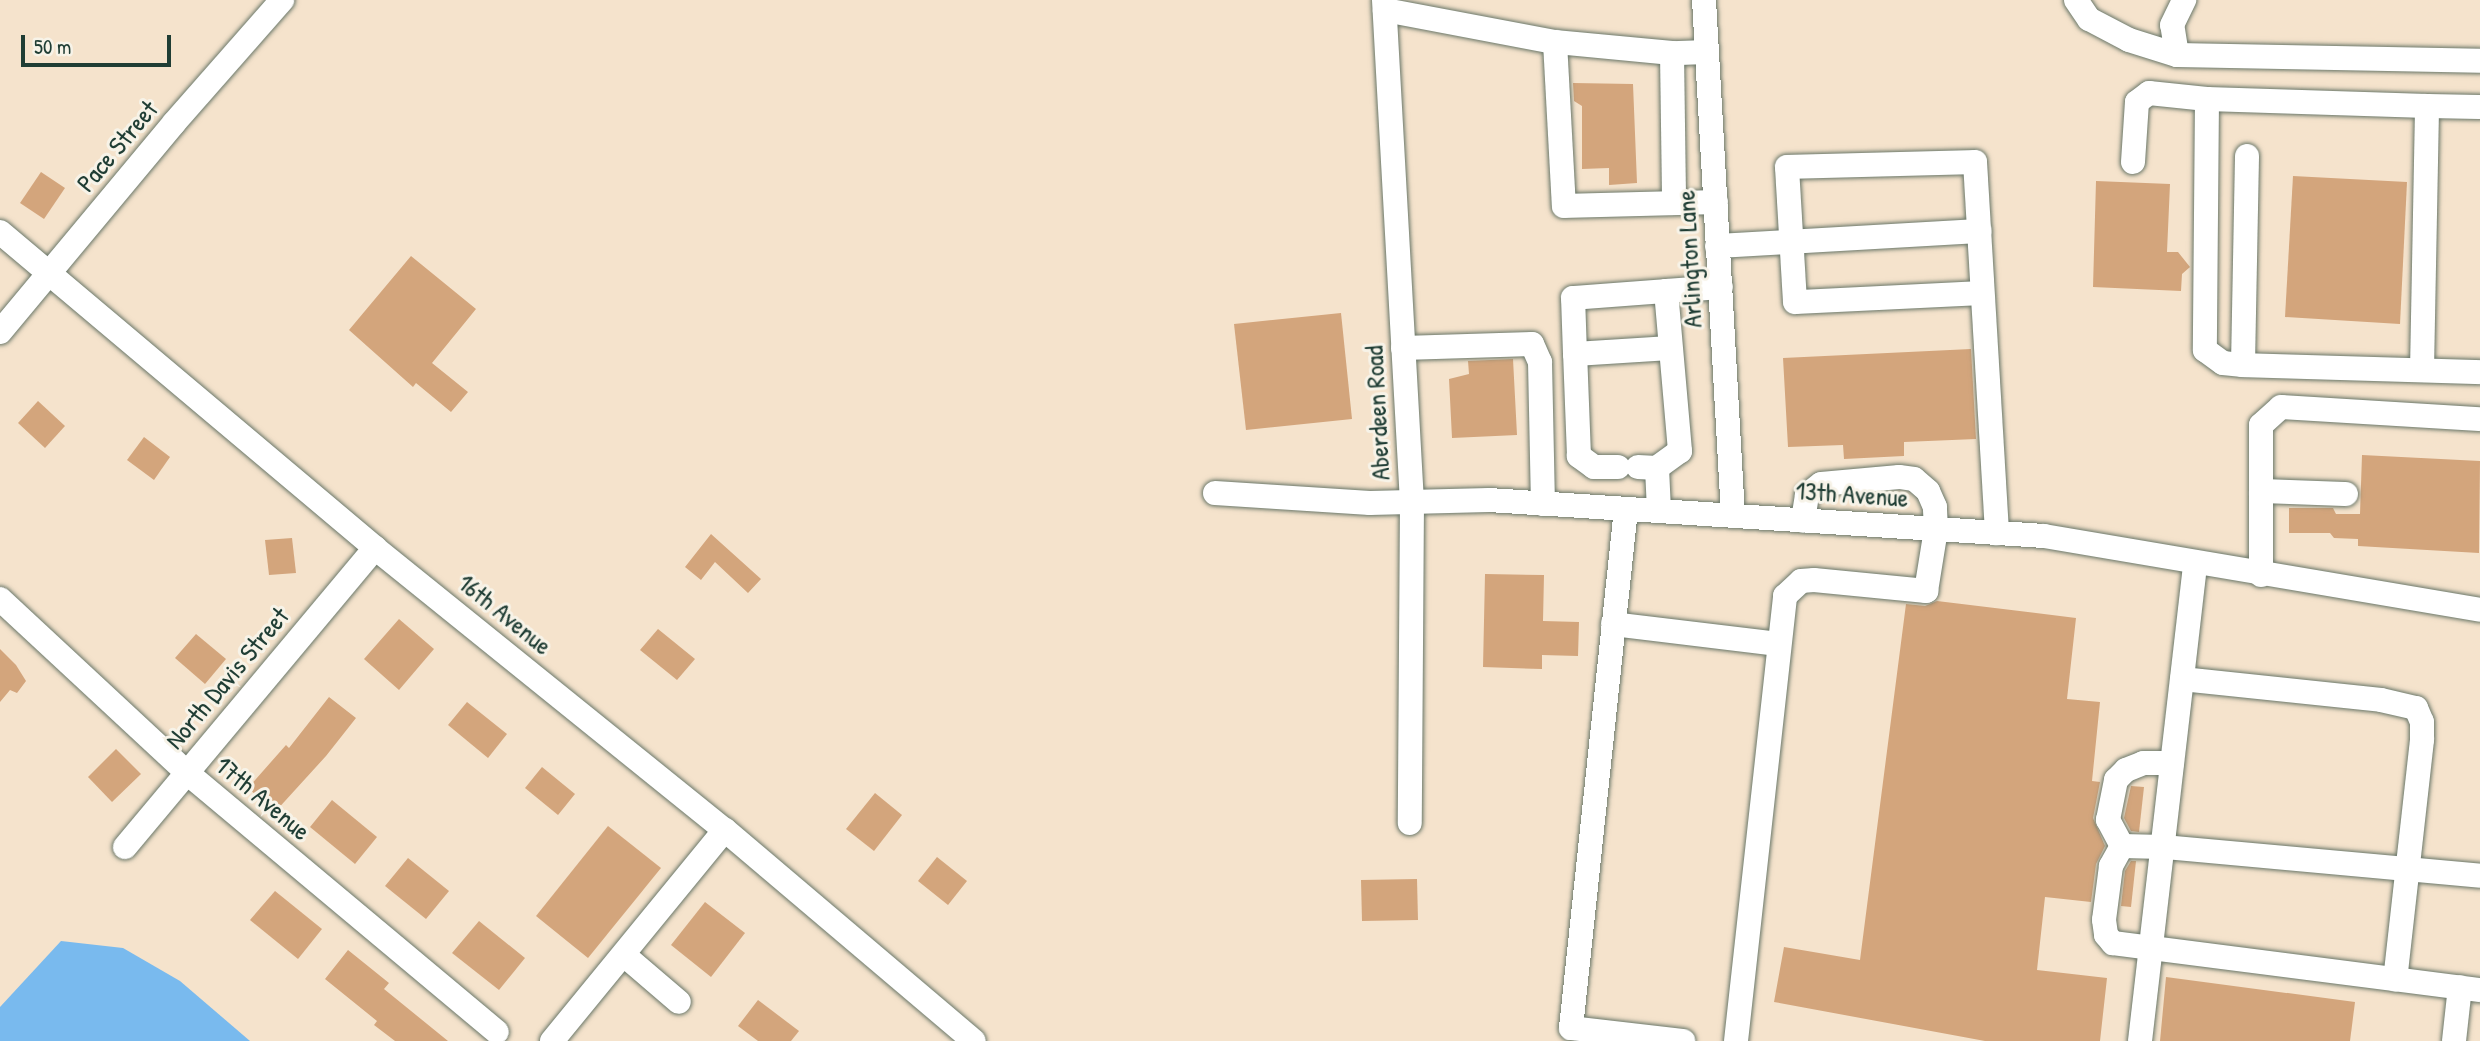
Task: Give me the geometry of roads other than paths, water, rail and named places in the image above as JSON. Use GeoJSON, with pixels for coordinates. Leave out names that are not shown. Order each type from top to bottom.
{"type":"FeatureCollection","features":[{"type":"Feature","properties":{"kind":"street","name":"Pace Street"},"geometry":{"type":"LineString","coordinates":[[0,332],[174,123],[282,0]]}},
{"type":"Feature","properties":{"kind":"street","name":"Arlington Lane"},"geometry":{"type":"LineString","coordinates":[[1704,0],[1733,515]]}},
{"type":"Feature","properties":{"kind":"street"},"geometry":{"type":"LineString","coordinates":[[2076,0],[2090,19],[2099,24],[2129,40],[2177,55],[2480,61]]}},
{"type":"Feature","properties":{"kind":"street"},"geometry":{"type":"LineString","coordinates":[[2177,55],[2172,25],[2184,0]]}},
{"type":"Feature","properties":{"kind":"street"},"geometry":{"type":"LineString","coordinates":[[1384,5],[1555,42],[1672,53],[1707,52]]}},
{"type":"Feature","properties":{"kind":"street","name":"Aberdeen Road"},"geometry":{"type":"LineString","coordinates":[[1384,5],[1412,502],[1410,822]]}},
{"type":"Feature","properties":{"kind":"street"},"geometry":{"type":"LineString","coordinates":[[1555,42],[1564,206],[1716,202]]}},
{"type":"Feature","properties":{"kind":"street"},"geometry":{"type":"LineString","coordinates":[[1672,53],[1674,203]]}},
{"type":"Feature","properties":{"kind":"street"},"geometry":{"type":"LineString","coordinates":[[2133,162],[2137,102],[2149,93],[2207,99],[2480,107]]}},
{"type":"Feature","properties":{"kind":"street"},"geometry":{"type":"LineString","coordinates":[[2207,99],[2205,350],[2222,363],[2243,365],[2480,372]]}},
{"type":"Feature","properties":{"kind":"street"},"geometry":{"type":"LineString","coordinates":[[2422,370],[2427,106]]}},
{"type":"Feature","properties":{"kind":"street"},"geometry":{"type":"LineString","coordinates":[[2243,365],[2247,156]]}},
{"type":"Feature","properties":{"kind":"street"},"geometry":{"type":"LineString","coordinates":[[1982,293],[1795,302],[1787,167],[1975,162],[1997,533]]}},
{"type":"Feature","properties":{"kind":"street"},"geometry":{"type":"LineString","coordinates":[[1717,246],[1980,231]]}},
{"type":"Feature","properties":{"kind":"street","name":"16th Avenue"},"geometry":{"type":"LineString","coordinates":[[0,232],[374,548],[725,830],[974,1041]]}},
{"type":"Feature","properties":{"kind":"street"},"geometry":{"type":"LineString","coordinates":[[1666,291],[1680,451],[1638,467],[1594,467],[1579,456],[1573,298],[1666,291],[1721,287]]}},
{"type":"Feature","properties":{"kind":"street"},"geometry":{"type":"LineString","coordinates":[[1403,348],[1532,344],[1540,362],[1543,504]]}},
{"type":"Feature","properties":{"kind":"street"},"geometry":{"type":"LineString","coordinates":[[1575,354],[1670,348]]}},
{"type":"Feature","properties":{"kind":"street"},"geometry":{"type":"LineString","coordinates":[[2261,575],[2261,425],[2281,407],[2480,419]]}},
{"type":"Feature","properties":{"kind":"street"},"geometry":{"type":"LineString","coordinates":[[1638,467],[1659,510]]}},
{"type":"Feature","properties":{"kind":"street"},"geometry":{"type":"LineString","coordinates":[[1736,1041],[1785,596],[1801,581],[1833,581],[1926,591],[1936,529],[1935,506],[1928,491],[1914,479],[1899,477],[1821,484],[1807,495],[1803,521]]}},
{"type":"Feature","properties":{"kind":"street"},"geometry":{"type":"LineString","coordinates":[[2261,491],[2346,494]]}},
{"type":"Feature","properties":{"kind":"street","name":"13th Avenue"},"geometry":{"type":"LineString","coordinates":[[1216,493],[1370,502],[1489,500],[2044,536],[2261,575],[2480,610]]}},
{"type":"Feature","properties":{"kind":"street"},"geometry":{"type":"LineString","coordinates":[[1626,509],[1571,1028],[1683,1041]]}},
{"type":"Feature","properties":{"kind":"street","name":"North Davis Street"},"geometry":{"type":"LineString","coordinates":[[125,847],[374,548]]}},
{"type":"Feature","properties":{"kind":"street"},"geometry":{"type":"LineString","coordinates":[[2140,1041],[2195,563]]}},
{"type":"Feature","properties":{"kind":"street","name":"17th Avenue"},"geometry":{"type":"LineString","coordinates":[[0,599],[186,772],[497,1032]]}},
{"type":"Feature","properties":{"kind":"street"},"geometry":{"type":"LineString","coordinates":[[1614,624],[1779,644]]}},
{"type":"Feature","properties":{"kind":"street"},"geometry":{"type":"LineString","coordinates":[[2182,679],[2381,700],[2416,708],[2422,722],[2421,740],[2395,979]]}},
{"type":"Feature","properties":{"kind":"street"},"geometry":{"type":"LineString","coordinates":[[2122,846],[2108,820],[2116,780],[2126,771],[2143,763],[2172,763]]}},
{"type":"Feature","properties":{"kind":"street"},"geometry":{"type":"LineString","coordinates":[[552,1041],[725,830]]}},
{"type":"Feature","properties":{"kind":"street"},"geometry":{"type":"LineString","coordinates":[[2122,846],[2407,867],[2480,876]]}},
{"type":"Feature","properties":{"kind":"street"},"geometry":{"type":"LineString","coordinates":[[2122,846],[2111,866],[2104,920],[2106,935],[2113,943],[2470,988],[2454,1041]]}},
{"type":"Feature","properties":{"kind":"street"},"geometry":{"type":"LineString","coordinates":[[624,955],[679,1002]]}},
{"type":"Feature","properties":{"kind":"water"},"geometry":{"type":"Polygon","coordinates":[[[61,941],[123,948],[180,981],[250,1041],[0,1041],[0,1007],[61,941]]]}}]}
